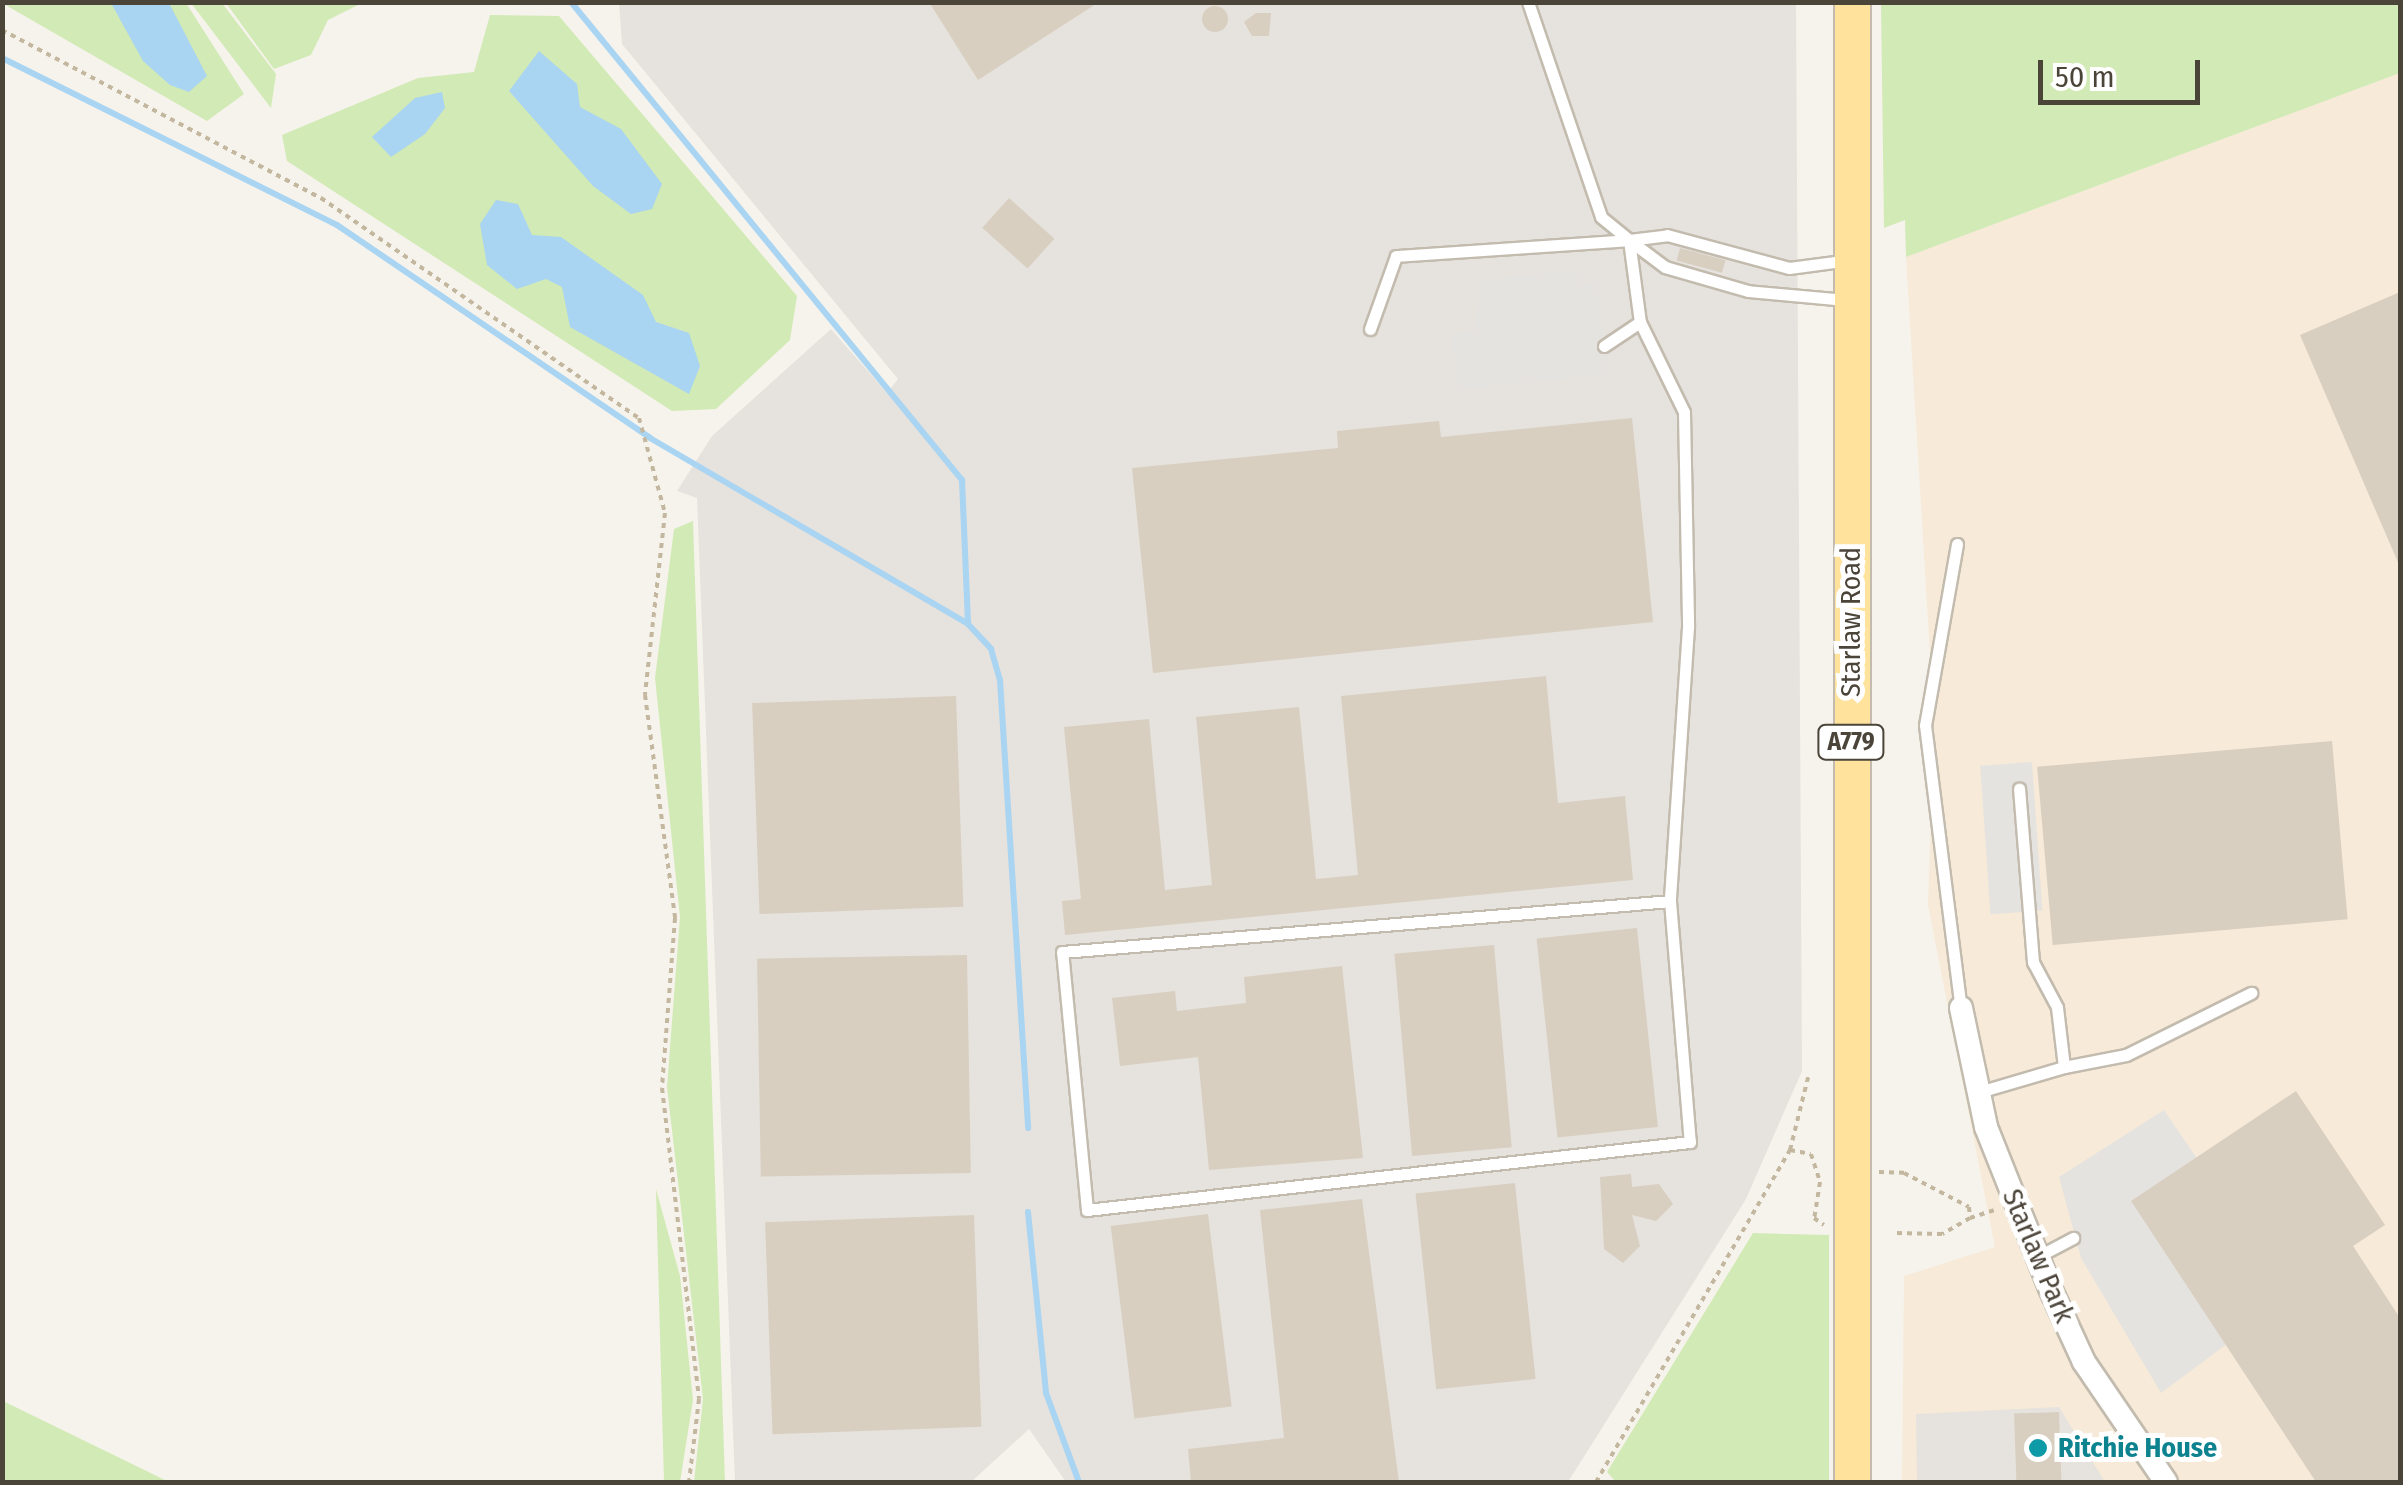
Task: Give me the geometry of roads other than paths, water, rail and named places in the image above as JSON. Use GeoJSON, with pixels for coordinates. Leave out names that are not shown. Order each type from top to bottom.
{"type":"FeatureCollection","features":[{"type":"Feature","properties":{"kind":"main road","name":"Starlaw Road"},"geometry":{"type":"LineString","coordinates":[[1852,2],[1852,1482]]}},
{"type":"Feature","properties":{"kind":"street","name":"Starlaw Park"},"geometry":{"type":"LineString","coordinates":[[1962,1008],[1979,1092],[2037,1257],[2084,1362],[2166,1482]]}},
{"type":"Feature","properties":{"kind":"lane"},"geometry":{"type":"LineString","coordinates":[[1528,2],[1601,216],[1665,267],[1748,291],[1855,300]]}},
{"type":"Feature","properties":{"kind":"lane"},"geometry":{"type":"LineString","coordinates":[[1370,329],[1396,256],[1667,234],[1790,268],[1855,259]]}},
{"type":"Feature","properties":{"kind":"lane"},"geometry":{"type":"LineString","coordinates":[[1629,240],[1640,322],[1684,412],[1688,627],[1670,901],[1690,1142],[1086,1210],[1062,952],[1670,901]]}},
{"type":"Feature","properties":{"kind":"lane"},"geometry":{"type":"LineString","coordinates":[[1604,346],[1640,322]]}},
{"type":"Feature","properties":{"kind":"lane"},"geometry":{"type":"LineString","coordinates":[[1957,544],[1926,725],[1962,1008]]}},
{"type":"Feature","properties":{"kind":"lane"},"geometry":{"type":"LineString","coordinates":[[2019,788],[2034,962],[2057,1007],[2064,1067]]}},
{"type":"Feature","properties":{"kind":"lane"},"geometry":{"type":"LineString","coordinates":[[1979,1092],[2064,1067],[2126,1055],[2251,993]]}},
{"type":"Feature","properties":{"kind":"lane"},"geometry":{"type":"LineString","coordinates":[[2037,1257],[2073,1238]]}},
{"type":"Feature","properties":{"kind":"water"},"geometry":{"type":"Polygon","coordinates":[[[111,3],[169,3],[207,76],[189,92],[170,85],[143,61],[111,3]]]}},
{"type":"Feature","properties":{"kind":"water"},"geometry":{"type":"Polygon","coordinates":[[[539,51],[577,84],[580,107],[621,129],[662,184],[652,209],[631,214],[593,186],[509,91],[539,51]]]}},
{"type":"Feature","properties":{"kind":"water"},"geometry":{"type":"Polygon","coordinates":[[[442,92],[445,108],[425,134],[391,157],[372,137],[415,98],[442,92]]]}},
{"type":"Feature","properties":{"kind":"water"},"geometry":{"type":"Polygon","coordinates":[[[496,200],[518,204],[532,235],[561,237],[643,295],[656,322],[689,333],[700,366],[689,394],[570,327],[562,287],[546,279],[517,289],[487,265],[480,224],[496,200]]]}},
{"type":"Feature","properties":{"kind":"waterway"},"geometry":{"type":"LineString","coordinates":[[571,2],[962,480],[968,624],[991,649],[1000,680],[1028,1128]]}},
{"type":"Feature","properties":{"kind":"waterway"},"geometry":{"type":"LineString","coordinates":[[2,58],[337,225],[650,438],[968,624]]}},
{"type":"Feature","properties":{"kind":"waterway"},"geometry":{"type":"LineString","coordinates":[[1028,1212],[1046,1393],[1079,1482]]}},
{"type":"Feature","properties":{"kind":"place","name":"Ritchie House"},"geometry":{"type":"Point","coordinates":[2038,1448]}}]}
